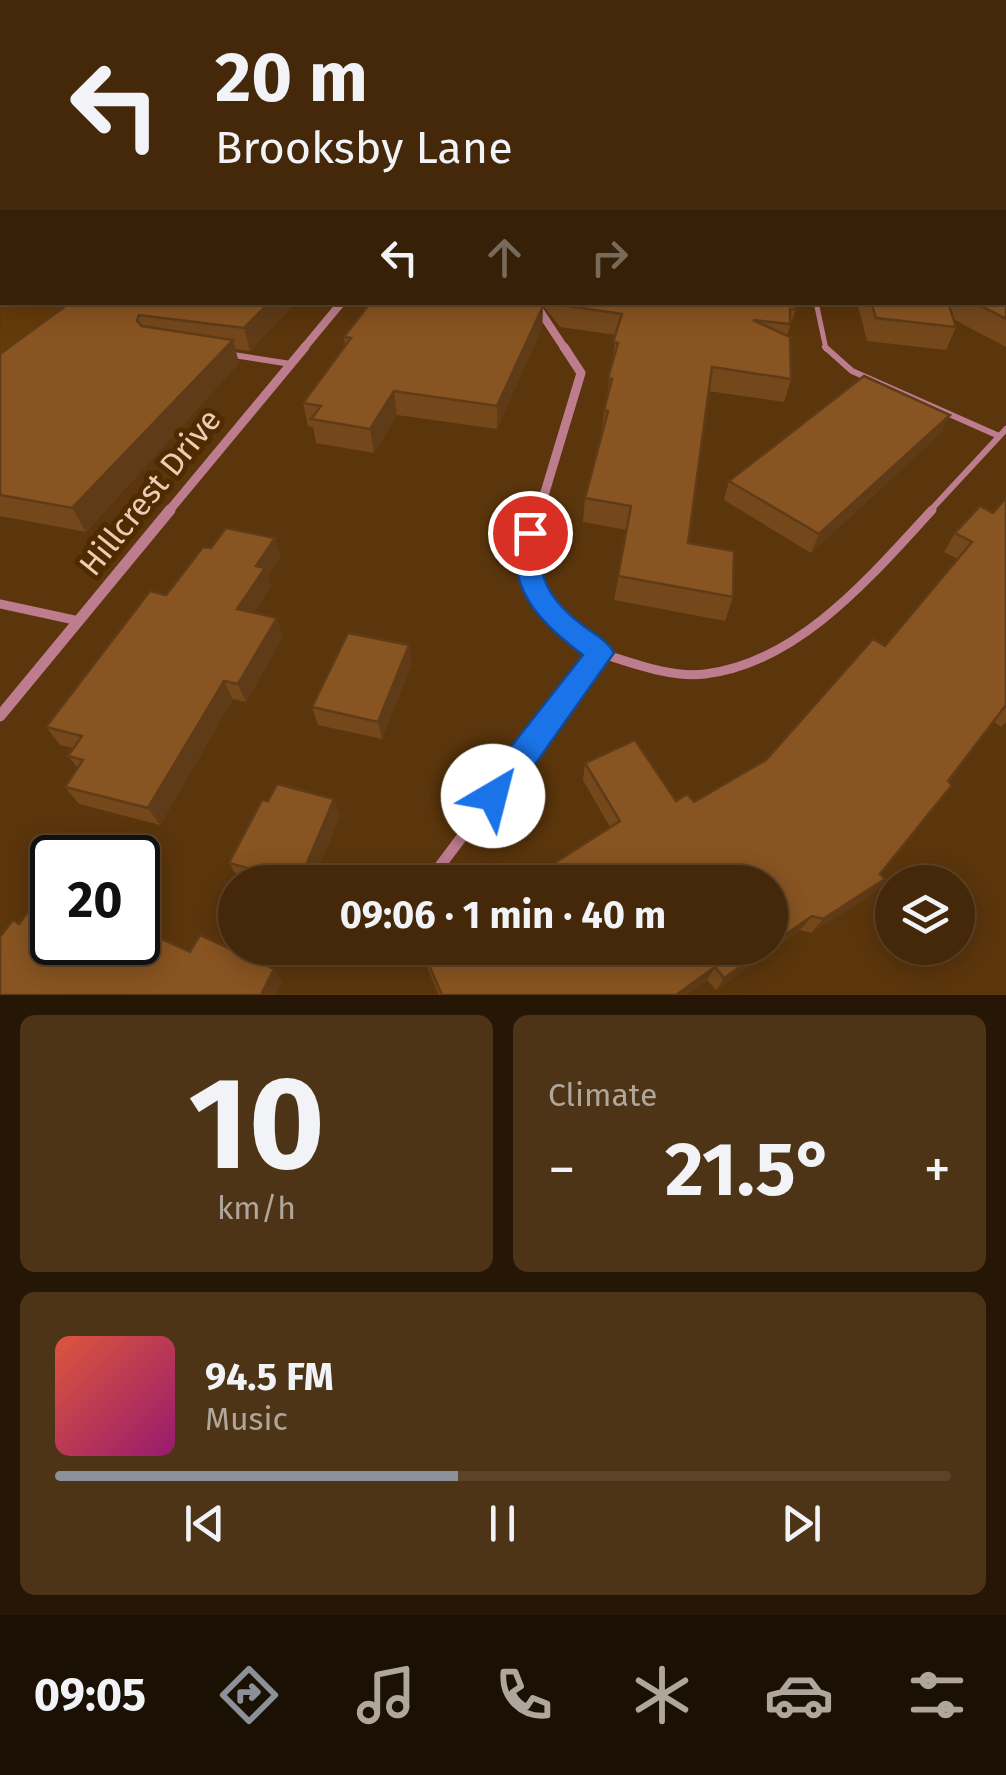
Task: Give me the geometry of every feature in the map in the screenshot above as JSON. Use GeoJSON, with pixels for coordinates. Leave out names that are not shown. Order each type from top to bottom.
{"type":"FeatureCollection","features":[{"type":"Feature","properties":{"kind":"street","name":"Hillcrest Drive"},"geometry":{"type":"LineString","coordinates":[[0,716],[340,305]]}},
{"type":"Feature","properties":{"kind":"street"},"geometry":{"type":"LineString","coordinates":[[536,305],[581,373],[524,562],[540,596],[563,625],[600,653]]}},
{"type":"Feature","properties":{"kind":"lane"},"geometry":{"type":"LineString","coordinates":[[441,865],[600,653],[652,670],[708,674],[769,656],[843,603],[1003,433],[852,371],[826,351],[817,305]]}},
{"type":"Feature","properties":{"kind":"lane"},"geometry":{"type":"LineString","coordinates":[[221,353],[291,364]]}},
{"type":"Feature","properties":{"kind":"lane"},"geometry":{"type":"LineString","coordinates":[[0,604],[79,622]]}},
{"type":"Feature","properties":{"kind":"shaded area"},"geometry":{"type":"Polygon","coordinates":[[[1,305],[88,305],[0,372],[1,305]]]}},
{"type":"Feature","properties":{"kind":"building"},"geometry":{"type":"Polygon","coordinates":[[[67,305],[267,305],[244,328],[139,315],[137,321],[142,326],[233,340],[72,508],[0,495],[0,354],[67,305]]]}},
{"type":"Feature","properties":{"kind":"building"},"geometry":{"type":"Polygon","coordinates":[[[369,305],[543,306],[497,406],[394,391],[370,429],[311,419],[321,406],[303,403],[351,338],[344,337],[369,305]]]}},
{"type":"Feature","properties":{"kind":"building"},"geometry":{"type":"Polygon","coordinates":[[[561,305],[795,305],[796,309],[790,309],[790,324],[753,320],[790,337],[791,379],[712,367],[688,543],[734,551],[733,597],[618,576],[631,506],[585,498],[608,411],[604,410],[612,379],[608,378],[618,343],[613,342],[622,314],[561,305]]]}},
{"type":"Feature","properties":{"kind":"building"},"geometry":{"type":"Polygon","coordinates":[[[872,305],[949,305],[956,327],[876,318],[872,305]]]}},
{"type":"Feature","properties":{"kind":"building"},"geometry":{"type":"Polygon","coordinates":[[[980,305],[1006,305],[1006,319],[980,305]]]}},
{"type":"Feature","properties":{"kind":"building"},"geometry":{"type":"Polygon","coordinates":[[[864,376],[950,415],[819,534],[729,481],[864,376]]]}},
{"type":"Feature","properties":{"kind":"building"},"geometry":{"type":"Polygon","coordinates":[[[1006,498],[1006,705],[948,781],[952,785],[887,865],[875,865],[875,885],[823,919],[812,916],[788,933],[788,865],[551,865],[620,821],[585,763],[635,740],[676,801],[687,794],[694,802],[766,760],[873,639],[885,646],[972,542],[955,533],[980,506],[993,513],[1006,498]]]}},
{"type":"Feature","properties":{"kind":"building"},"geometry":{"type":"Polygon","coordinates":[[[226,528],[275,538],[256,566],[265,568],[237,609],[277,618],[238,684],[224,681],[148,808],[65,787],[83,760],[68,756],[82,736],[46,727],[150,591],[166,595],[203,547],[211,548],[226,528]]]}},
{"type":"Feature","properties":{"kind":"building"},"geometry":{"type":"Polygon","coordinates":[[[348,633],[409,645],[378,722],[312,707],[348,633]]]}},
{"type":"Feature","properties":{"kind":"building"},"geometry":{"type":"Polygon","coordinates":[[[277,784],[334,799],[306,865],[229,863],[262,800],[268,801],[277,784]]]}},
{"type":"Feature","properties":{"kind":"building"},"geometry":{"type":"Polygon","coordinates":[[[30,909],[30,965],[160,965],[160,938],[190,952],[200,935],[218,943],[218,965],[265,965],[274,969],[261,995],[0,995],[0,937],[13,920],[19,924],[30,909]]]}},
{"type":"Feature","properties":{"kind":"building"},"geometry":{"type":"Polygon","coordinates":[[[429,965],[743,965],[724,978],[715,967],[676,995],[442,995],[429,965]]]}},
{"type":"Feature","properties":{"kind":"route"},"geometry":{"type":"LineString","coordinates":[[493,796],[600,653],[563,625],[540,596],[524,562],[530,533]]}}]}
